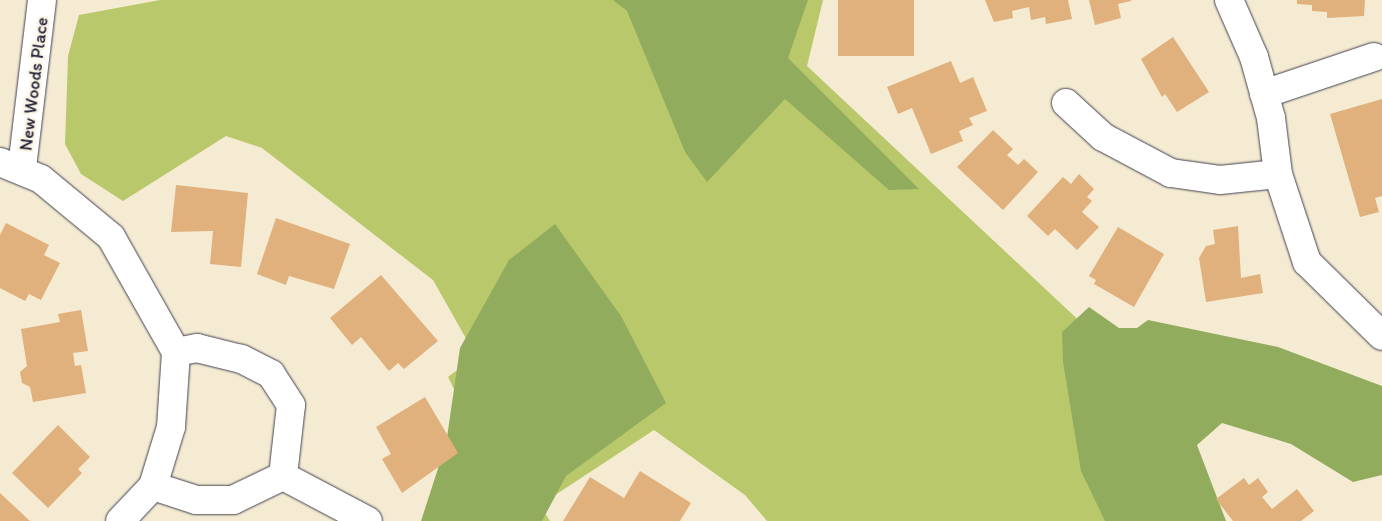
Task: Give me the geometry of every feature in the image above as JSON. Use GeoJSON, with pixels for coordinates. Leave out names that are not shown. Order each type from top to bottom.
{"type":"FeatureCollection","features":[{"type":"Feature","properties":{"kind":"street","name":"New Woods Place"},"geometry":{"type":"LineString","coordinates":[[11,165],[42,0]]}},
{"type":"Feature","properties":{"kind":"street"},"geometry":{"type":"LineString","coordinates":[[1229,0],[1264,94],[1278,174],[1307,262],[1382,336]]}},
{"type":"Feature","properties":{"kind":"street"},"geometry":{"type":"LineString","coordinates":[[1264,94],[1374,57]]}},
{"type":"Feature","properties":{"kind":"street"},"geometry":{"type":"LineString","coordinates":[[1066,103],[1103,138],[1171,173],[1220,180],[1278,174]]}},
{"type":"Feature","properties":{"kind":"street"},"geometry":{"type":"LineString","coordinates":[[11,165],[111,237],[176,352],[171,427],[153,486],[120,521]]}},
{"type":"Feature","properties":{"kind":"street"},"geometry":{"type":"LineString","coordinates":[[176,352],[197,348],[241,358],[271,374],[291,405],[284,476]]}},
{"type":"Feature","properties":{"kind":"street"},"geometry":{"type":"LineString","coordinates":[[153,486],[196,500],[233,500],[284,476]]}},
{"type":"Feature","properties":{"kind":"street"},"geometry":{"type":"LineString","coordinates":[[284,476],[368,521]]}},
{"type":"Feature","properties":{"kind":"green space"},"geometry":{"type":"Polygon","coordinates":[[[160,0],[823,0],[807,66],[1088,329],[1224,521],[767,521],[745,495],[654,430],[540,505],[550,521],[432,521],[491,464],[448,377],[476,356],[433,280],[262,148],[226,136],[123,201],[81,174],[65,144],[68,56],[79,15],[160,0]]]}},
{"type":"Feature","properties":{"kind":"green space"},"geometry":{"type":"Polygon","coordinates":[[[613,0],[808,0],[788,58],[919,189],[889,190],[785,99],[707,182],[685,152],[627,11],[613,0]]]}},
{"type":"Feature","properties":{"kind":"green space"},"geometry":{"type":"Polygon","coordinates":[[[555,224],[621,316],[666,403],[566,476],[542,521],[421,521],[446,444],[460,348],[509,260],[555,224]]]}},
{"type":"Feature","properties":{"kind":"green space"},"geometry":{"type":"Polygon","coordinates":[[[1089,307],[1119,328],[1137,328],[1148,320],[1278,347],[1382,386],[1382,475],[1353,482],[1291,444],[1222,423],[1197,445],[1226,521],[1105,521],[1081,471],[1063,362],[1062,332],[1089,307]]]}},
{"type":"Feature","properties":{"kind":"building"},"geometry":{"type":"Polygon","coordinates":[[[838,0],[914,0],[914,56],[838,56],[838,0]]]}},
{"type":"Feature","properties":{"kind":"building"},"geometry":{"type":"Polygon","coordinates":[[[985,0],[1068,0],[1072,19],[1046,24],[1045,17],[1031,20],[1029,7],[1012,11],[1013,18],[994,22],[985,0]]]}},
{"type":"Feature","properties":{"kind":"building"},"geometry":{"type":"Polygon","coordinates":[[[1089,0],[1131,1],[1118,4],[1121,18],[1095,25],[1089,0]]]}},
{"type":"Feature","properties":{"kind":"building"},"geometry":{"type":"Polygon","coordinates":[[[1297,0],[1365,0],[1364,16],[1327,18],[1327,12],[1312,11],[1312,5],[1297,4],[1297,0]]]}},
{"type":"Feature","properties":{"kind":"building"},"geometry":{"type":"Polygon","coordinates":[[[1173,37],[1209,92],[1177,112],[1165,94],[1162,97],[1141,59],[1173,37]]]}},
{"type":"Feature","properties":{"kind":"building"},"geometry":{"type":"Polygon","coordinates":[[[951,61],[960,83],[973,77],[987,111],[969,118],[973,125],[959,131],[963,141],[931,154],[912,108],[898,114],[887,87],[951,61]]]}},
{"type":"Feature","properties":{"kind":"building"},"geometry":{"type":"Polygon","coordinates":[[[1382,99],[1382,196],[1375,198],[1379,212],[1360,217],[1330,114],[1382,99]]]}},
{"type":"Feature","properties":{"kind":"building"},"geometry":{"type":"Polygon","coordinates":[[[993,130],[1013,149],[1007,155],[1018,165],[1024,159],[1038,172],[1003,210],[957,167],[993,130]]]}},
{"type":"Feature","properties":{"kind":"building"},"geometry":{"type":"Polygon","coordinates":[[[1079,174],[1094,189],[1087,197],[1092,201],[1082,212],[1099,227],[1077,250],[1055,229],[1048,236],[1027,216],[1063,177],[1071,184],[1079,174]]]}},
{"type":"Feature","properties":{"kind":"building"},"geometry":{"type":"Polygon","coordinates":[[[176,185],[248,193],[241,267],[210,264],[213,231],[171,232],[176,185]]]}},
{"type":"Feature","properties":{"kind":"building"},"geometry":{"type":"Polygon","coordinates":[[[276,218],[350,244],[334,289],[289,276],[286,285],[257,274],[276,218]]]}},
{"type":"Feature","properties":{"kind":"building"},"geometry":{"type":"Polygon","coordinates":[[[6,223],[49,245],[44,255],[60,263],[41,300],[29,294],[25,301],[0,288],[0,235],[6,223]]]}},
{"type":"Feature","properties":{"kind":"building"},"geometry":{"type":"Polygon","coordinates":[[[1238,226],[1241,278],[1260,274],[1263,293],[1206,302],[1199,258],[1206,246],[1215,244],[1213,230],[1238,226]]]}},
{"type":"Feature","properties":{"kind":"building"},"geometry":{"type":"Polygon","coordinates":[[[1118,227],[1164,254],[1134,307],[1094,284],[1096,280],[1089,276],[1118,227]]]}},
{"type":"Feature","properties":{"kind":"building"},"geometry":{"type":"Polygon","coordinates":[[[381,275],[438,341],[404,369],[398,363],[389,371],[361,337],[352,345],[330,318],[381,275]]]}},
{"type":"Feature","properties":{"kind":"building"},"geometry":{"type":"Polygon","coordinates":[[[81,310],[88,351],[73,353],[75,366],[81,365],[86,393],[33,402],[30,387],[22,383],[20,372],[27,366],[21,329],[60,322],[58,314],[81,310]]]}},
{"type":"Feature","properties":{"kind":"building"},"geometry":{"type":"Polygon","coordinates":[[[425,397],[458,453],[402,493],[382,459],[391,454],[376,427],[425,397]]]}},
{"type":"Feature","properties":{"kind":"building"},"geometry":{"type":"Polygon","coordinates":[[[58,425],[90,457],[78,469],[82,473],[48,508],[12,473],[58,425]]]}},
{"type":"Feature","properties":{"kind":"building"},"geometry":{"type":"Polygon","coordinates":[[[640,471],[691,503],[680,521],[563,521],[590,477],[624,498],[640,471]]]}},
{"type":"Feature","properties":{"kind":"building"},"geometry":{"type":"Polygon","coordinates":[[[1244,478],[1249,485],[1258,478],[1268,492],[1262,497],[1272,509],[1297,489],[1314,511],[1301,521],[1233,521],[1216,499],[1244,478]]]}},
{"type":"Feature","properties":{"kind":"building"},"geometry":{"type":"Polygon","coordinates":[[[0,493],[30,521],[0,521],[0,493]]]}}]}
